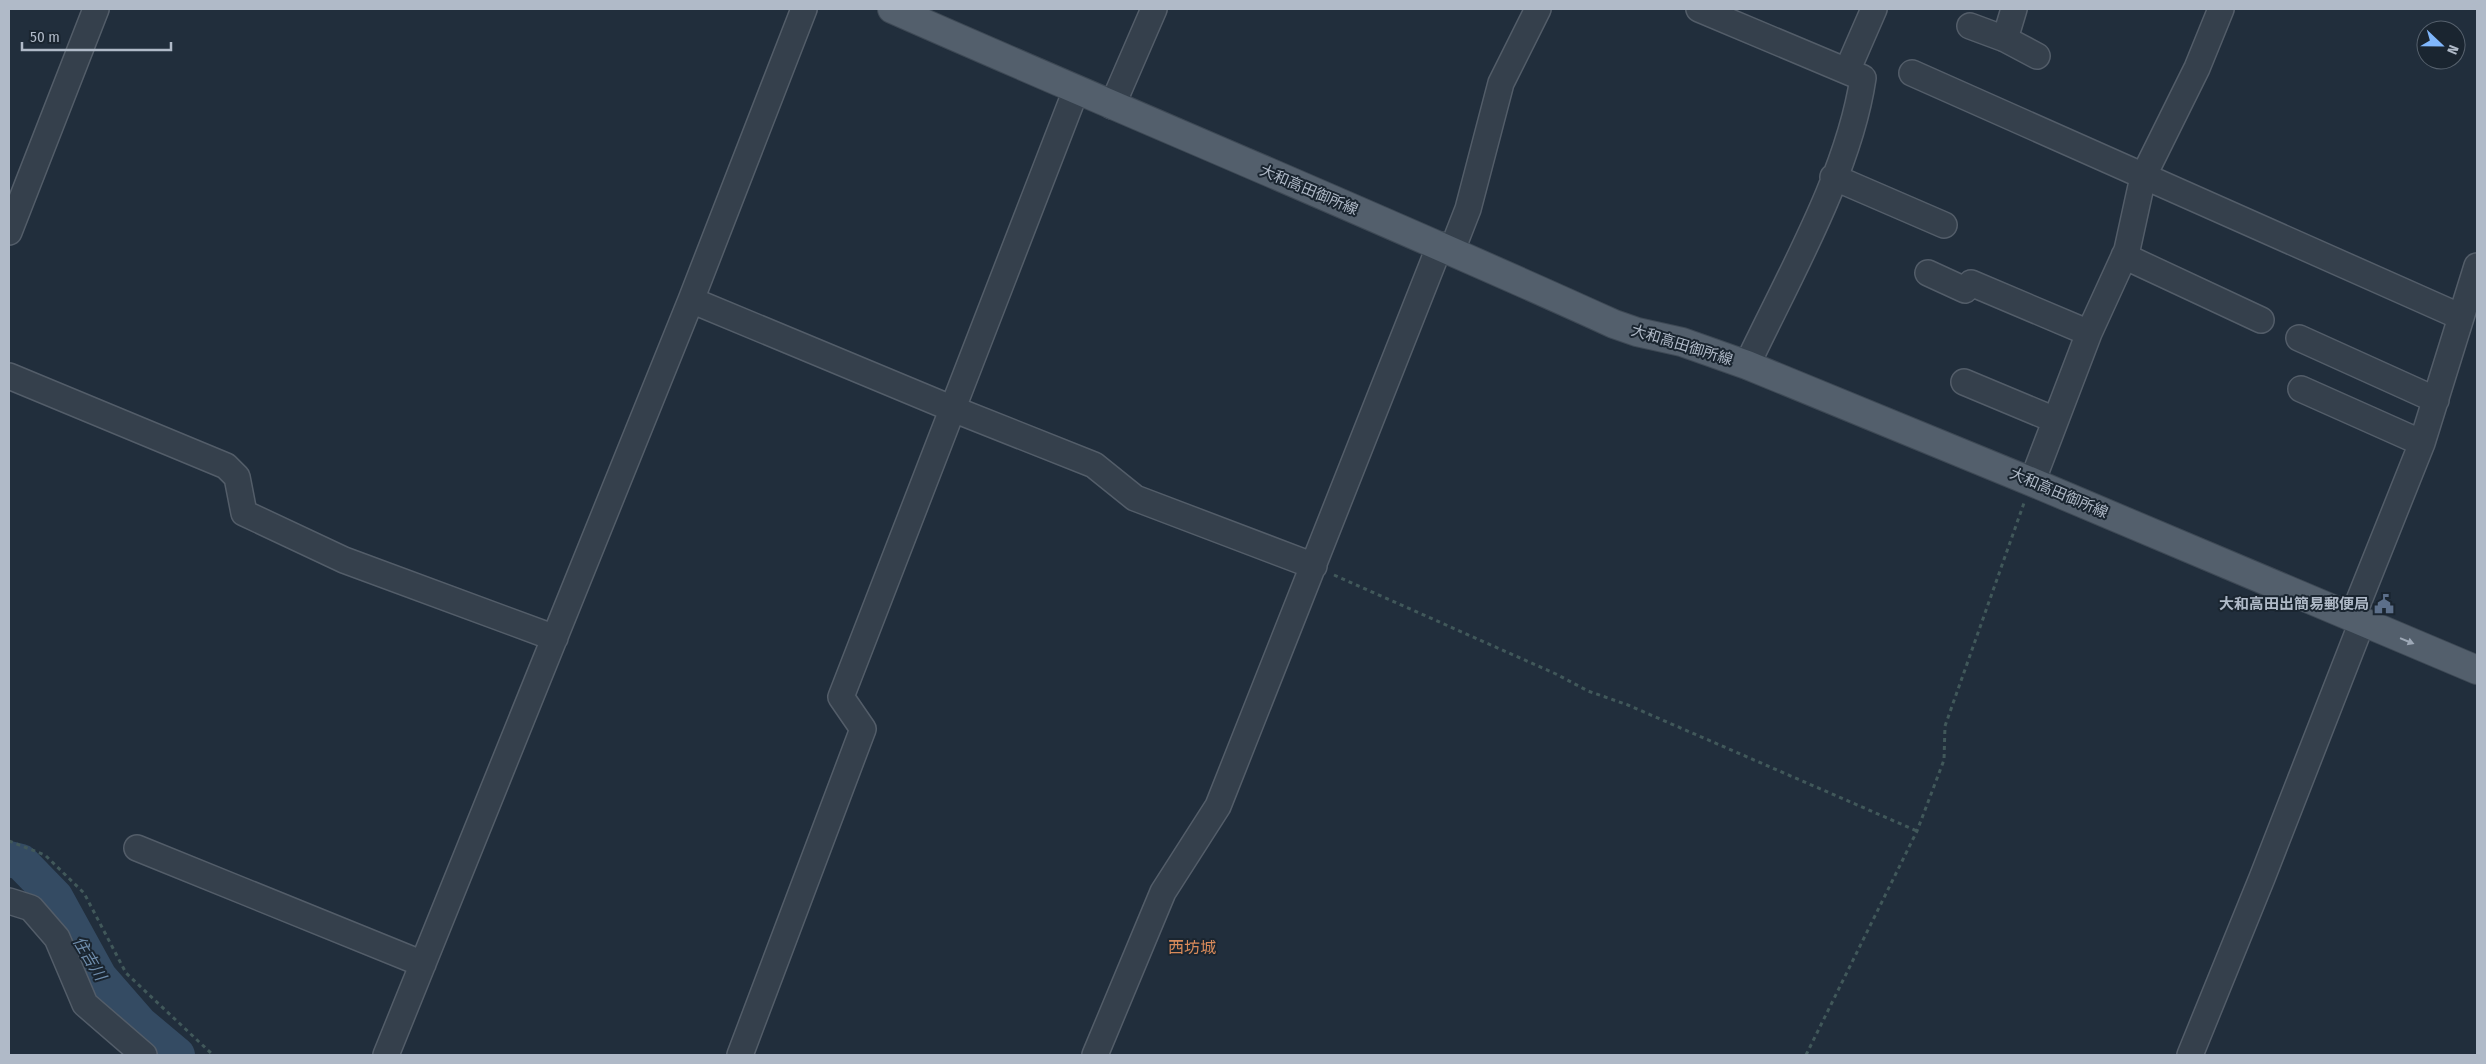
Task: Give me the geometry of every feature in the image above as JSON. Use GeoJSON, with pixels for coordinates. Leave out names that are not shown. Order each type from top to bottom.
{"type":"FeatureCollection","features":[{"type":"Feature","properties":{"kind":"main road","name":"大和高田御所線"},"geometry":{"type":"LineString","coordinates":[[892,9],[1112,106],[1446,248],[1614,324],[1637,332],[1682,342],[1747,365],[2032,482],[2477,670]]}},
{"type":"Feature","properties":{"kind":"street"},"geometry":{"type":"LineString","coordinates":[[9,232],[96,9]]}},
{"type":"Feature","properties":{"kind":"street"},"geometry":{"type":"LineString","coordinates":[[386,1055],[691,300],[804,9]]}},
{"type":"Feature","properties":{"kind":"street"},"geometry":{"type":"LineString","coordinates":[[1112,106],[1154,9]]}},
{"type":"Feature","properties":{"kind":"street"},"geometry":{"type":"LineString","coordinates":[[1095,1055],[1163,892],[1218,806],[1314,566],[1446,248],[1468,208],[1501,83],[1538,9]]}},
{"type":"Feature","properties":{"kind":"street"},"geometry":{"type":"LineString","coordinates":[[1699,9],[1863,78],[1859,104],[1850,137],[1834,178],[1747,365]]}},
{"type":"Feature","properties":{"kind":"street"},"geometry":{"type":"LineString","coordinates":[[1847,71],[1874,9]]}},
{"type":"Feature","properties":{"kind":"street"},"geometry":{"type":"LineString","coordinates":[[2005,38],[2014,9]]}},
{"type":"Feature","properties":{"kind":"street"},"geometry":{"type":"LineString","coordinates":[[2032,482],[2089,333],[2124,256],[2143,177],[2197,68],[2221,9]]}},
{"type":"Feature","properties":{"kind":"street"},"geometry":{"type":"LineString","coordinates":[[1970,26],[2005,38],[2038,56]]}},
{"type":"Feature","properties":{"kind":"street"},"geometry":{"type":"LineString","coordinates":[[1912,73],[2461,317]]}},
{"type":"Feature","properties":{"kind":"street"},"geometry":{"type":"LineString","coordinates":[[740,1055],[863,729],[841,697],[1076,90]]}},
{"type":"Feature","properties":{"kind":"street"},"geometry":{"type":"LineString","coordinates":[[1834,178],[1944,226]]}},
{"type":"Feature","properties":{"kind":"street"},"geometry":{"type":"LineString","coordinates":[[2124,256],[2261,320]]}},
{"type":"Feature","properties":{"kind":"street"},"geometry":{"type":"LineString","coordinates":[[2190,1055],[2262,878],[2422,443],[2477,266]]}},
{"type":"Feature","properties":{"kind":"street"},"geometry":{"type":"LineString","coordinates":[[1928,273],[1965,290],[1971,283],[2089,333]]}},
{"type":"Feature","properties":{"kind":"street"},"geometry":{"type":"LineString","coordinates":[[691,300],[952,409],[1094,465],[1135,498],[1314,566]]}},
{"type":"Feature","properties":{"kind":"street"},"geometry":{"type":"LineString","coordinates":[[2299,338],[2436,400]]}},
{"type":"Feature","properties":{"kind":"street"},"geometry":{"type":"LineString","coordinates":[[9,376],[226,466],[237,477],[244,513],[344,560],[555,638]]}},
{"type":"Feature","properties":{"kind":"street"},"geometry":{"type":"LineString","coordinates":[[1964,382],[2055,420]]}},
{"type":"Feature","properties":{"kind":"street"},"geometry":{"type":"LineString","coordinates":[[2301,390],[2422,443]]}},
{"type":"Feature","properties":{"kind":"street"},"geometry":{"type":"LineString","coordinates":[[137,848],[423,964]]}},
{"type":"Feature","properties":{"kind":"street"},"geometry":{"type":"LineString","coordinates":[[9,901],[31,908],[56,938],[85,1004],[144,1055]]}},
{"type":"Feature","properties":{"kind":"path"},"geometry":{"type":"LineString","coordinates":[[1806,1055],[1917,832],[1944,760],[1945,726],[2032,482]]}},
{"type":"Feature","properties":{"kind":"path"},"geometry":{"type":"LineString","coordinates":[[1314,566],[1588,690],[1628,705],[1917,832]]}},
{"type":"Feature","properties":{"kind":"path"},"geometry":{"type":"LineString","coordinates":[[9,841],[45,855],[84,893],[126,973],[149,998],[213,1055]]}},
{"type":"Feature","properties":{"kind":"waterway","name":"住吉川"},"geometry":{"type":"LineString","coordinates":[[9,859],[21,862],[55,897],[99,977],[140,1024],[177,1055]]}},
{"type":"Feature","properties":{"kind":"place","name":"大和高田出簡易郵便局"},"geometry":{"type":"Point","coordinates":[2384,604]}},
{"type":"Feature","properties":{"kind":"district","name":"西坊城"},"geometry":{"type":"Point","coordinates":[1192,947]}}]}
